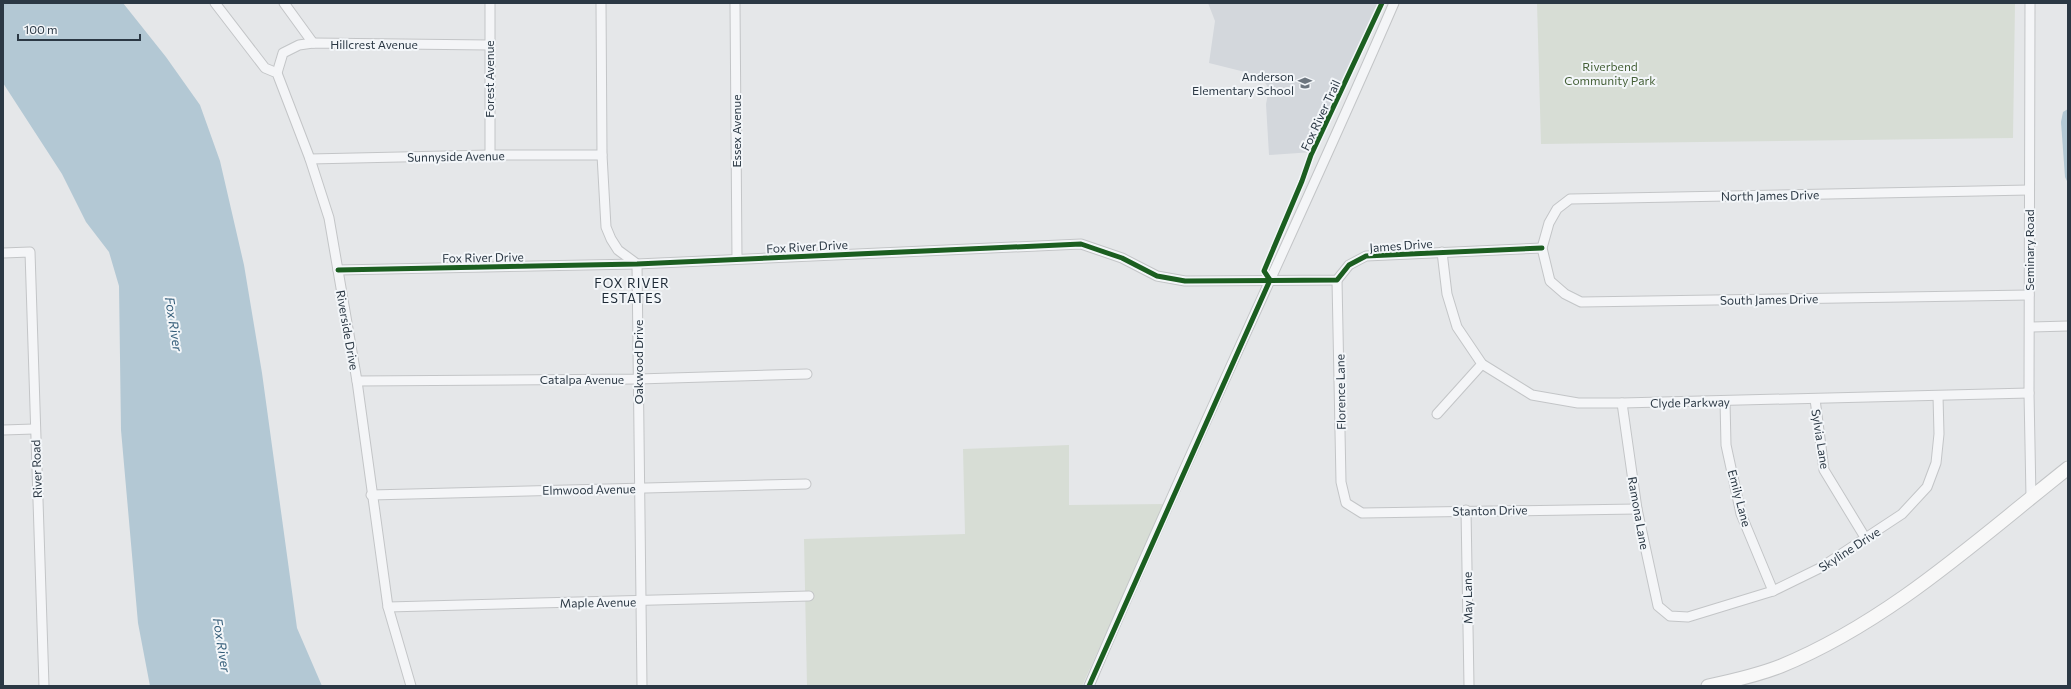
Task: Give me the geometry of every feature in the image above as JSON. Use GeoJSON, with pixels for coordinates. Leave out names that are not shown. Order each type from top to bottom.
{"type":"FeatureCollection","features":[{"type":"Feature","properties":{"kind":"main road"},"geometry":{"type":"LineString","coordinates":[[1708,686],[1780,666],[1818,649],[1860,626],[1919,586],[1985,536],[2068,468]]}},
{"type":"Feature","properties":{"kind":"street"},"geometry":{"type":"LineString","coordinates":[[215,3],[265,68],[277,73]]}},
{"type":"Feature","properties":{"kind":"street"},"geometry":{"type":"LineString","coordinates":[[284,3],[313,43]]}},
{"type":"Feature","properties":{"kind":"street","name":"Forest Avenue"},"geometry":{"type":"LineString","coordinates":[[490,3],[490,155]]}},
{"type":"Feature","properties":{"kind":"street"},"geometry":{"type":"LineString","coordinates":[[601,3],[602,155],[606,226],[618,250],[637,264]]}},
{"type":"Feature","properties":{"kind":"street","name":"Essex Avenue"},"geometry":{"type":"LineString","coordinates":[[735,3],[737,260]]}},
{"type":"Feature","properties":{"kind":"street"},"geometry":{"type":"LineString","coordinates":[[1089,686],[1270,280],[1327,156],[1394,3]]}},
{"type":"Feature","properties":{"kind":"street","name":"Seminary Road"},"geometry":{"type":"LineString","coordinates":[[2030,3],[2028,190],[2031,497]]}},
{"type":"Feature","properties":{"kind":"street","name":"Hillcrest Avenue"},"geometry":{"type":"LineString","coordinates":[[277,73],[283,53],[300,45],[313,43],[489,45]]}},
{"type":"Feature","properties":{"kind":"street","name":"Riverside Drive"},"geometry":{"type":"LineString","coordinates":[[277,73],[310,159],[329,218],[357,381],[388,607],[411,686]]}},
{"type":"Feature","properties":{"kind":"street","name":"Sunnyside Avenue"},"geometry":{"type":"LineString","coordinates":[[310,159],[490,155],[602,155]]}},
{"type":"Feature","properties":{"kind":"street","name":"North James Drive"},"geometry":{"type":"LineString","coordinates":[[1542,248],[1549,223],[1557,209],[1570,199],[2028,190]]}},
{"type":"Feature","properties":{"kind":"street","name":"Fox River Drive"},"geometry":{"type":"LineString","coordinates":[[338,270],[637,264],[1081,244],[1122,258],[1157,276],[1185,281],[1270,280]]}},
{"type":"Feature","properties":{"kind":"street","name":"James Drive"},"geometry":{"type":"LineString","coordinates":[[1337,280],[1349,265],[1366,256],[1542,248]]}},
{"type":"Feature","properties":{"kind":"street","name":"South James Drive"},"geometry":{"type":"LineString","coordinates":[[1542,248],[1550,281],[1565,294],[1581,302],[2029,295]]}},
{"type":"Feature","properties":{"kind":"street","name":"River Road"},"geometry":{"type":"LineString","coordinates":[[3,253],[30,252],[34,428],[44,686]]}},
{"type":"Feature","properties":{"kind":"street","name":"Clyde Parkway"},"geometry":{"type":"LineString","coordinates":[[1442,252],[1447,294],[1457,327],[1482,364],[1532,395],[1578,403],[1622,403],[1815,400],[2029,393]]}},
{"type":"Feature","properties":{"kind":"street","name":"Oakwood Drive"},"geometry":{"type":"LineString","coordinates":[[637,264],[642,686]]}},
{"type":"Feature","properties":{"kind":"street"},"geometry":{"type":"LineString","coordinates":[[1270,280],[1337,280]]}},
{"type":"Feature","properties":{"kind":"street","name":"Florence Lane"},"geometry":{"type":"LineString","coordinates":[[1337,280],[1341,482],[1346,503]]}},
{"type":"Feature","properties":{"kind":"street"},"geometry":{"type":"LineString","coordinates":[[2030,327],[2068,326]]}},
{"type":"Feature","properties":{"kind":"street"},"geometry":{"type":"LineString","coordinates":[[1437,414],[1482,364]]}},
{"type":"Feature","properties":{"kind":"street","name":"Catalpa Avenue"},"geometry":{"type":"LineString","coordinates":[[357,381],[638,379],[807,374]]}},
{"type":"Feature","properties":{"kind":"street","name":"Skyline Drive"},"geometry":{"type":"LineString","coordinates":[[1670,616],[1688,617],[1773,591],[1820,568],[1902,514],[1927,487],[1936,463],[1939,434],[1938,396]]}},
{"type":"Feature","properties":{"kind":"street","name":"Sylvia Lane"},"geometry":{"type":"LineString","coordinates":[[1815,400],[1824,470],[1866,539]]}},
{"type":"Feature","properties":{"kind":"street","name":"Emily Lane"},"geometry":{"type":"LineString","coordinates":[[1725,401],[1726,445],[1741,514],[1773,591]]}},
{"type":"Feature","properties":{"kind":"street","name":"Ramona Lane"},"geometry":{"type":"LineString","coordinates":[[1622,403],[1637,509],[1658,606],[1670,616]]}},
{"type":"Feature","properties":{"kind":"street"},"geometry":{"type":"LineString","coordinates":[[3,430],[34,428]]}},
{"type":"Feature","properties":{"kind":"street","name":"Elmwood Avenue"},"geometry":{"type":"LineString","coordinates":[[372,495],[806,484]]}},
{"type":"Feature","properties":{"kind":"street","name":"Stanton Drive"},"geometry":{"type":"LineString","coordinates":[[1346,503],[1362,513],[1466,510],[1637,509]]}},
{"type":"Feature","properties":{"kind":"street","name":"May Lane"},"geometry":{"type":"LineString","coordinates":[[1466,510],[1468,686]]}},
{"type":"Feature","properties":{"kind":"street","name":"Maple Avenue"},"geometry":{"type":"LineString","coordinates":[[388,607],[642,602],[809,596]]}},
{"type":"Feature","properties":{"kind":"shaded area","name":"Anderson Elementary School"},"geometry":{"type":"Polygon","coordinates":[[[1208,3],[1382,3],[1313,152],[1269,155],[1266,104],[1269,89],[1261,76],[1209,63],[1215,21],[1208,3]]]}},
{"type":"Feature","properties":{"kind":"green space","name":"Riverbend Community Park"},"geometry":{"type":"Polygon","coordinates":[[[1537,3],[2015,3],[2013,138],[1541,144],[1537,3]]]}},
{"type":"Feature","properties":{"kind":"green space"},"geometry":{"type":"Polygon","coordinates":[[[1069,445],[1069,505],[1165,504],[1082,686],[807,686],[804,539],[965,534],[963,449],[1069,445]]]}},
{"type":"Feature","properties":{"kind":"water","name":"Fox River"},"geometry":{"type":"Polygon","coordinates":[[[3,3],[123,3],[166,57],[200,105],[220,161],[244,265],[262,373],[297,628],[322,686],[150,686],[138,623],[121,430],[119,286],[109,252],[86,222],[62,174],[3,83],[3,3]]]}},
{"type":"Feature","properties":{"kind":"water"},"geometry":{"type":"Polygon","coordinates":[[[2068,109],[2068,183],[2065,177],[2061,122],[2063,112],[2068,109]]]}},
{"type":"Feature","properties":{"kind":"cycle path","name":"Fox River Trail"},"geometry":{"type":"LineString","coordinates":[[1270,280],[1264,271],[1302,181],[1311,155],[1382,3]]}},
{"type":"Feature","properties":{"kind":"cycle path"},"geometry":{"type":"LineString","coordinates":[[338,270],[637,264],[1081,244],[1122,258],[1157,276],[1185,281],[1337,280],[1349,265],[1366,256],[1542,248]]}},
{"type":"Feature","properties":{"kind":"cycle path"},"geometry":{"type":"LineString","coordinates":[[1089,686],[1270,280]]}},
{"type":"Feature","properties":{"kind":"place","name":"Anderson Elementary School"},"geometry":{"type":"Point","coordinates":[1305,83]}},
{"type":"Feature","properties":{"kind":"district","name":"FOX RIVER ESTATES"},"geometry":{"type":"Point","coordinates":[632,290]}}]}
